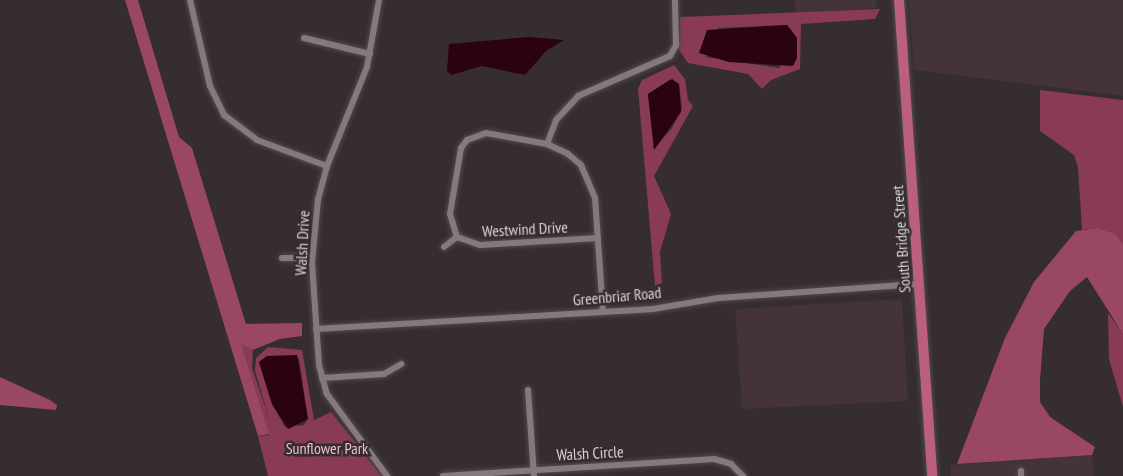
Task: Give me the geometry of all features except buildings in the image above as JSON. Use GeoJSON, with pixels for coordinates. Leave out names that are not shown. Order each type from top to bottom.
{"type":"FeatureCollection","features":[{"type":"Feature","properties":{"kind":"highway","name":"South Bridge Street"},"geometry":{"type":"LineString","coordinates":[[899,0],[932,476]]}},
{"type":"Feature","properties":{"kind":"street"},"geometry":{"type":"LineString","coordinates":[[190,0],[210,86],[224,115],[257,140],[327,166]]}},
{"type":"Feature","properties":{"kind":"street","name":"Walsh Drive"},"geometry":{"type":"LineString","coordinates":[[379,0],[370,54],[327,166],[316,209],[312,258],[316,329],[322,378],[333,407],[387,476]]}},
{"type":"Feature","properties":{"kind":"street"},"geometry":{"type":"LineString","coordinates":[[547,144],[556,120],[578,96],[670,56],[676,45],[675,0]]}},
{"type":"Feature","properties":{"kind":"street"},"geometry":{"type":"LineString","coordinates":[[304,38],[370,54]]}},
{"type":"Feature","properties":{"kind":"street"},"geometry":{"type":"LineString","coordinates":[[467,131],[470,138]]}},
{"type":"Feature","properties":{"kind":"street"},"geometry":{"type":"LineString","coordinates":[[444,247],[457,237],[450,214],[462,148],[470,138],[486,133],[547,144],[568,154],[587,174],[595,198],[603,312]]}},
{"type":"Feature","properties":{"kind":"street","name":"Westwind Drive"},"geometry":{"type":"LineString","coordinates":[[457,237],[480,245],[598,238]]}},
{"type":"Feature","properties":{"kind":"street"},"geometry":{"type":"LineString","coordinates":[[282,258],[312,258]]}},
{"type":"Feature","properties":{"kind":"street","name":"Greenbriar Road"},"geometry":{"type":"LineString","coordinates":[[316,329],[603,312],[718,298],[920,284]]}},
{"type":"Feature","properties":{"kind":"street"},"geometry":{"type":"LineString","coordinates":[[322,378],[384,374],[401,364]]}},
{"type":"Feature","properties":{"kind":"street"},"geometry":{"type":"LineString","coordinates":[[528,390],[533,473]]}},
{"type":"Feature","properties":{"kind":"street","name":"Walsh Circle"},"geometry":{"type":"LineString","coordinates":[[443,476],[533,473],[714,459],[738,464],[743,476]]}},
{"type":"Feature","properties":{"kind":"shaded area"},"geometry":{"type":"Polygon","coordinates":[[[125,0],[138,0],[179,137],[192,148],[246,324],[302,323],[302,336],[280,339],[253,350],[241,344],[269,434],[258,436],[125,0]]]}},
{"type":"Feature","properties":{"kind":"shaded area"},"geometry":{"type":"Polygon","coordinates":[[[795,0],[876,0],[877,8],[796,13],[795,0]]]}},
{"type":"Feature","properties":{"kind":"shaded area"},"geometry":{"type":"Polygon","coordinates":[[[909,0],[1123,0],[1123,96],[914,70],[909,0]]]}},
{"type":"Feature","properties":{"kind":"shaded area"},"geometry":{"type":"Polygon","coordinates":[[[787,25],[797,38],[797,58],[793,66],[729,62],[699,53],[707,30],[787,25]]]}},
{"type":"Feature","properties":{"kind":"shaded area"},"geometry":{"type":"Polygon","coordinates":[[[529,37],[564,40],[546,51],[525,75],[482,66],[451,75],[447,71],[449,44],[529,37]]]}},
{"type":"Feature","properties":{"kind":"shaded area"},"geometry":{"type":"Polygon","coordinates":[[[672,79],[679,84],[681,112],[654,150],[648,94],[672,79]]]}},
{"type":"Feature","properties":{"kind":"shaded area"},"geometry":{"type":"Polygon","coordinates":[[[1098,228],[1116,234],[1123,244],[1123,334],[1087,277],[1070,291],[1044,329],[1040,380],[1040,402],[1050,417],[1095,447],[1092,455],[957,464],[1005,338],[1034,282],[1076,231],[1098,228]]]}},
{"type":"Feature","properties":{"kind":"shaded area"},"geometry":{"type":"Polygon","coordinates":[[[902,299],[908,401],[742,409],[735,309],[902,299]]]}},
{"type":"Feature","properties":{"kind":"shaded area"},"geometry":{"type":"Polygon","coordinates":[[[297,355],[308,419],[288,429],[272,404],[259,362],[267,356],[297,355]]]}},
{"type":"Feature","properties":{"kind":"shaded area"},"geometry":{"type":"Polygon","coordinates":[[[0,377],[50,400],[57,405],[56,410],[0,405],[0,377]]]}},
{"type":"Feature","properties":{"kind":"shaded area"},"geometry":{"type":"Polygon","coordinates":[[[1092,455],[1094,476],[951,476],[950,465],[1092,455]]]}},
{"type":"Feature","properties":{"kind":"green space"},"geometry":{"type":"Polygon","coordinates":[[[880,9],[875,19],[801,24],[800,69],[771,80],[762,89],[748,74],[688,63],[679,50],[680,17],[880,9]],[[787,25],[718,28],[706,57],[779,68],[797,38],[787,25]]]}},
{"type":"Feature","properties":{"kind":"green space"},"geometry":{"type":"Polygon","coordinates":[[[674,65],[685,79],[688,100],[693,106],[654,176],[671,214],[660,252],[662,283],[655,286],[638,89],[642,80],[674,65]],[[669,80],[648,94],[654,149],[672,128],[682,108],[679,84],[669,80]]]}},
{"type":"Feature","properties":{"kind":"green space"},"geometry":{"type":"Polygon","coordinates":[[[1040,90],[1123,100],[1123,244],[1116,234],[1098,228],[1082,230],[1078,167],[1074,155],[1040,131],[1040,90]]]}},
{"type":"Feature","properties":{"kind":"green space"},"geometry":{"type":"Polygon","coordinates":[[[1108,313],[1123,334],[1123,407],[1109,359],[1108,313]]]}},
{"type":"Feature","properties":{"kind":"green space","name":"Sunflower Park"},"geometry":{"type":"Polygon","coordinates":[[[240,343],[253,350],[252,368],[269,418],[255,371],[256,358],[268,347],[302,350],[314,420],[331,412],[382,476],[268,476],[258,436],[269,435],[240,343]],[[267,356],[259,362],[272,404],[285,427],[304,425],[308,419],[299,358],[267,356]]]}}]}
